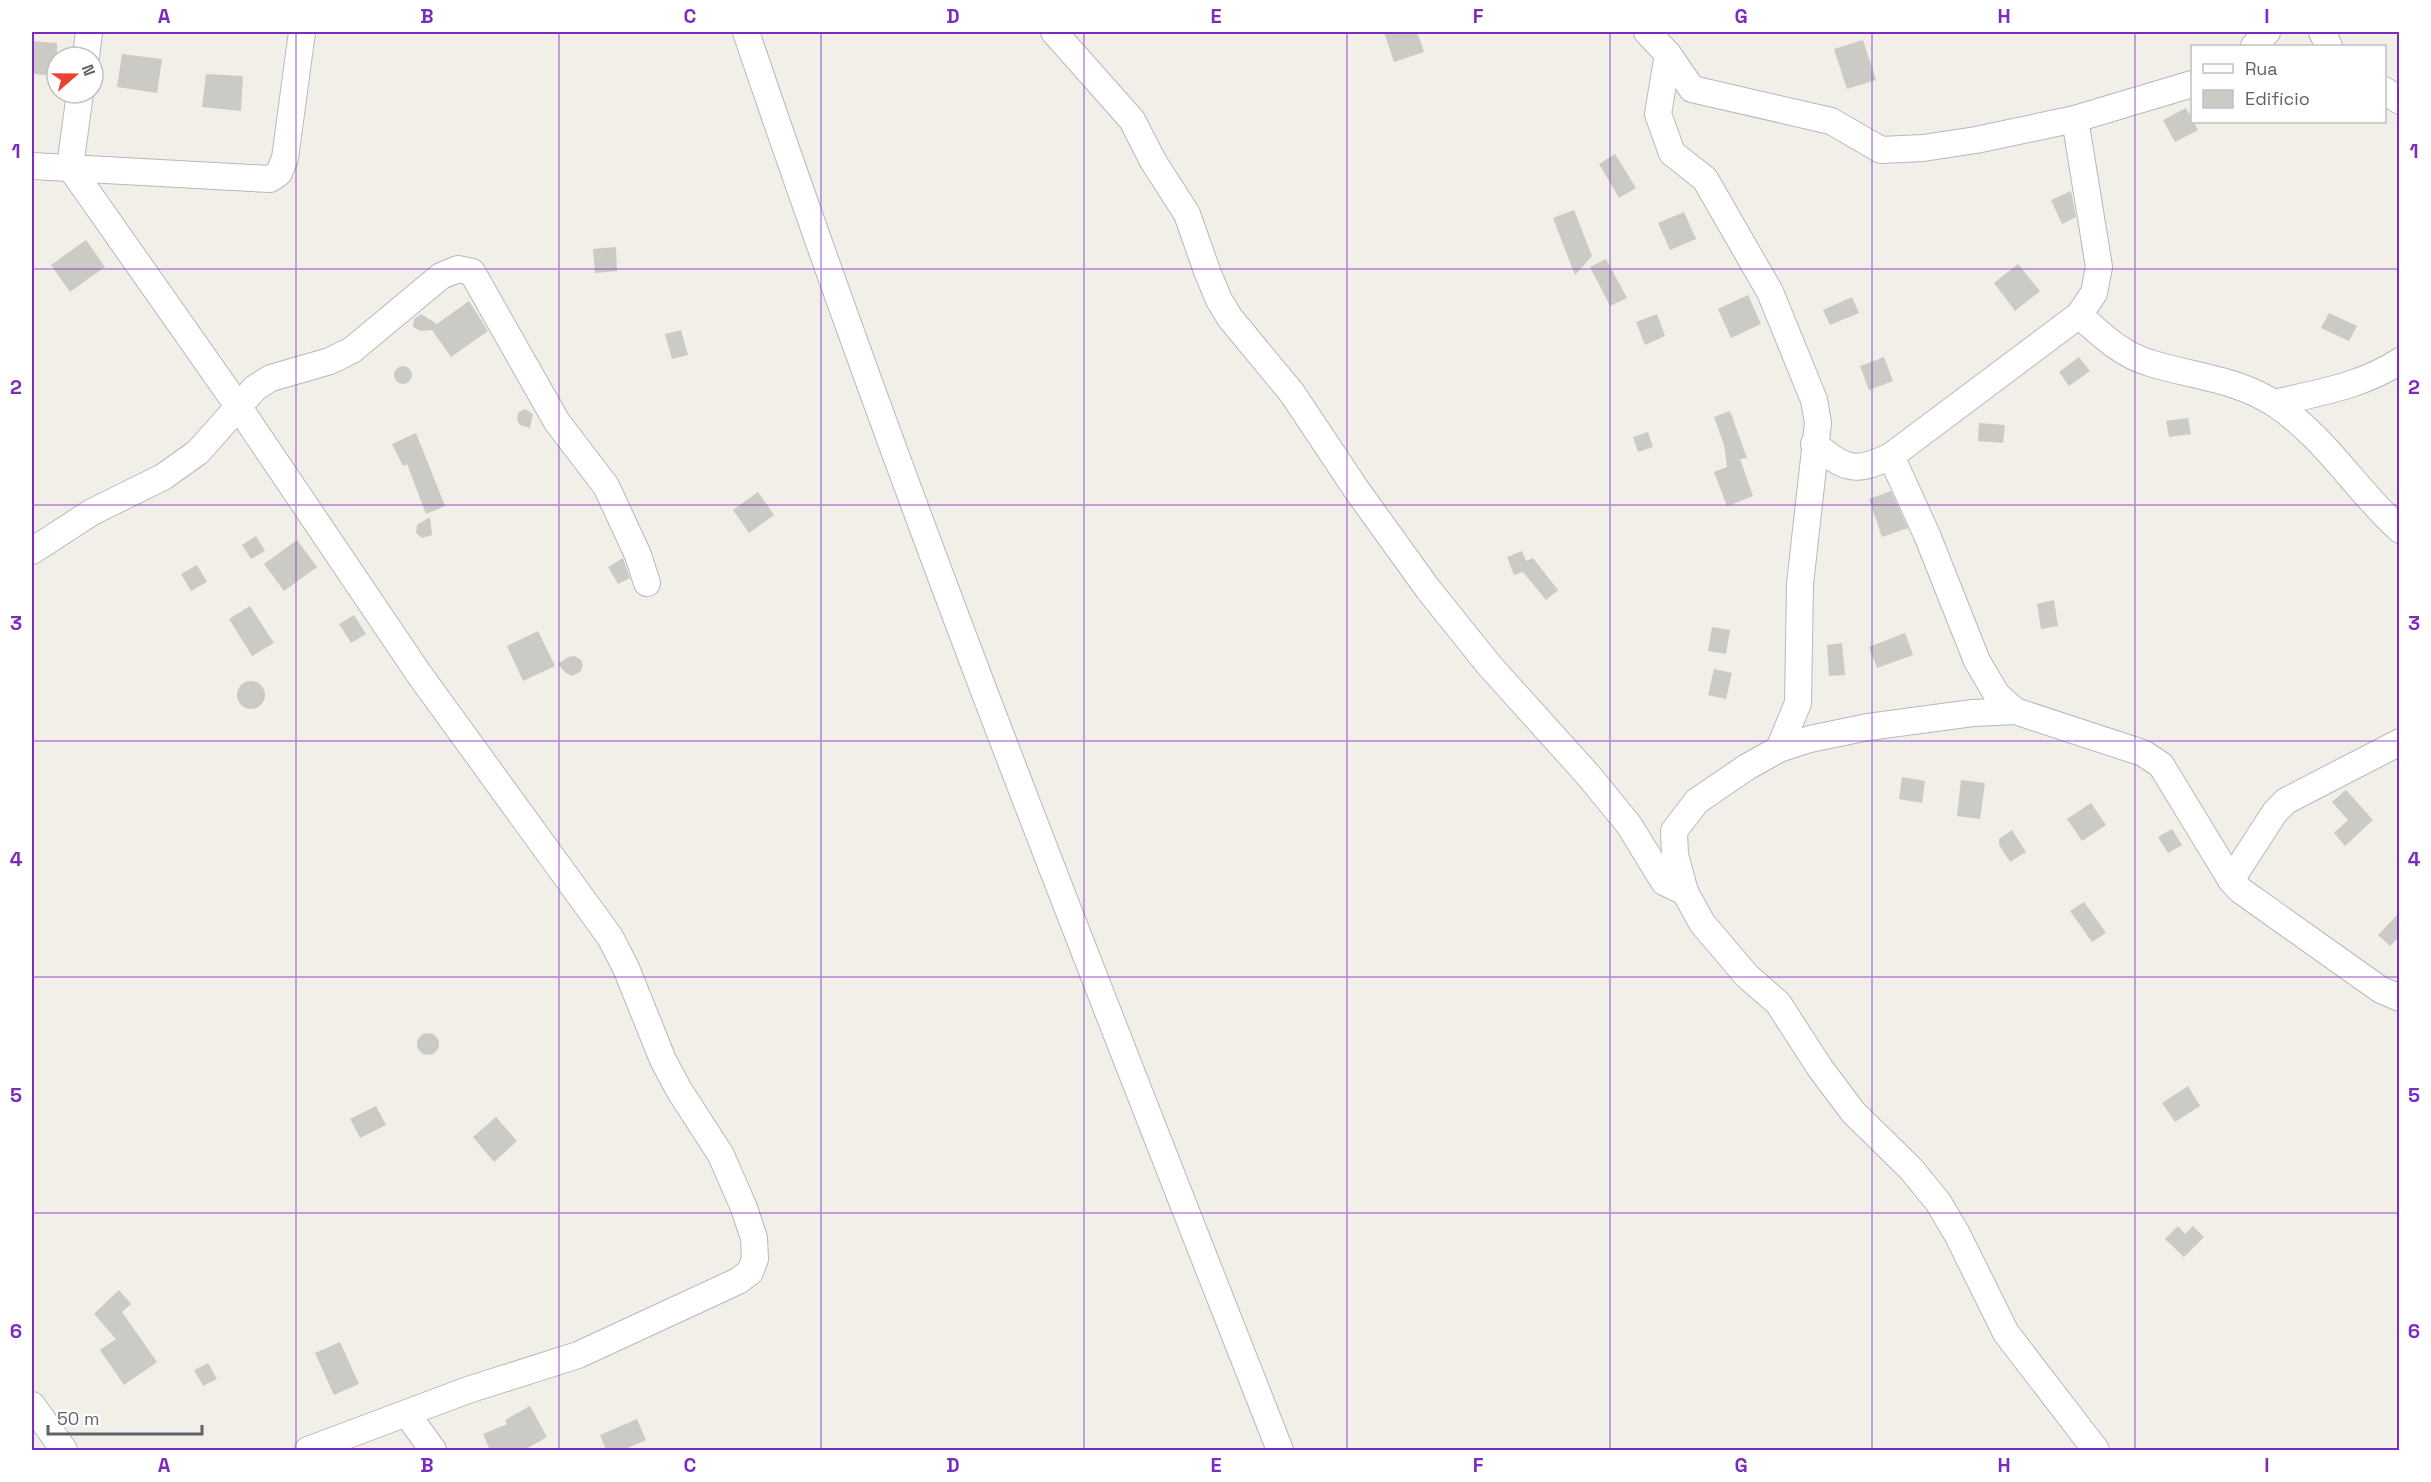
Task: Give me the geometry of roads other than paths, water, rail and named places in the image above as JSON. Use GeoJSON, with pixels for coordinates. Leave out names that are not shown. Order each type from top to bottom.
{"type":"FeatureCollection","features":[{"type":"Feature","properties":{"kind":"street"},"geometry":{"type":"LineString","coordinates":[[32,166],[270,179],[279,173],[285,158],[302,32]]}},
{"type":"Feature","properties":{"kind":"street"},"geometry":{"type":"LineString","coordinates":[[746,32],[813,229],[1030,815],[1280,1450]]}},
{"type":"Feature","properties":{"kind":"street"},"geometry":{"type":"LineString","coordinates":[[1054,32],[1132,120],[1154,161],[1188,214],[1207,271],[1224,309],[1292,393],[1356,489],[1428,589],[1489,665],[1589,776],[1629,825],[1664,882],[1685,892]]}},
{"type":"Feature","properties":{"kind":"street"},"geometry":{"type":"LineString","coordinates":[[1647,32],[1668,54],[1692,89],[1831,121],[1881,150],[1923,148],[1955,143],[2075,119],[2191,85]]}},
{"type":"Feature","properties":{"kind":"street"},"geometry":{"type":"LineString","coordinates":[[2255,45],[2267,32]]}},
{"type":"Feature","properties":{"kind":"street"},"geometry":{"type":"LineString","coordinates":[[1668,54],[1658,114],[1672,153],[1705,179],[1770,292],[1814,400],[1818,423],[1800,584],[1798,703],[1779,750]]}},
{"type":"Feature","properties":{"kind":"street"},"geometry":{"type":"LineString","coordinates":[[2386,91],[2400,101]]}},
{"type":"Feature","properties":{"kind":"street"},"geometry":{"type":"LineString","coordinates":[[78,105],[70,167],[238,406],[426,683],[610,937],[626,969],[663,1060],[679,1090],[721,1155],[754,1238],[755,1259],[750,1272],[738,1281],[633,1331],[578,1355],[468,1390],[308,1450]]}},
{"type":"Feature","properties":{"kind":"street"},"geometry":{"type":"LineString","coordinates":[[1814,444],[1832,458],[1854,468],[1869,466],[1891,456],[2079,315],[2094,293],[2099,267],[2075,119]]}},
{"type":"Feature","properties":{"kind":"street"},"geometry":{"type":"LineString","coordinates":[[32,551],[92,512],[163,477],[198,452],[255,388],[271,378],[330,361],[352,350],[441,276],[458,269],[472,272],[557,422],[606,486],[638,555],[647,583]]}},
{"type":"Feature","properties":{"kind":"street"},"geometry":{"type":"LineString","coordinates":[[2079,315],[2102,336],[2132,356],[2148,363],[2236,386],[2274,403],[2317,437],[2374,506],[2400,530]]}},
{"type":"Feature","properties":{"kind":"street"},"geometry":{"type":"LineString","coordinates":[[2274,403],[2341,387],[2378,375],[2400,361]]}},
{"type":"Feature","properties":{"kind":"street"},"geometry":{"type":"LineString","coordinates":[[1891,456],[1927,535],[1977,661],[1997,695],[2015,711]]}},
{"type":"Feature","properties":{"kind":"street"},"geometry":{"type":"LineString","coordinates":[[1798,703],[1829,734]]}},
{"type":"Feature","properties":{"kind":"street"},"geometry":{"type":"LineString","coordinates":[[2096,1450],[2006,1333],[1957,1234],[1938,1202],[1911,1169],[1853,1112],[1820,1068],[1778,1003],[1747,976],[1702,923],[1685,892],[1675,855],[1674,831],[1696,801],[1747,767],[1779,750],[1829,734],[1973,712],[2015,711],[2143,753],[2161,765],[2231,880],[2257,903],[2381,990],[2400,998]]}},
{"type":"Feature","properties":{"kind":"street"},"geometry":{"type":"LineString","coordinates":[[2231,880],[2275,812],[2286,801],[2400,742]]}},
{"type":"Feature","properties":{"kind":"street"},"geometry":{"type":"LineString","coordinates":[[32,1404],[64,1450]]}},
{"type":"Feature","properties":{"kind":"street"},"geometry":{"type":"LineString","coordinates":[[407,1414],[433,1450]]}}]}
